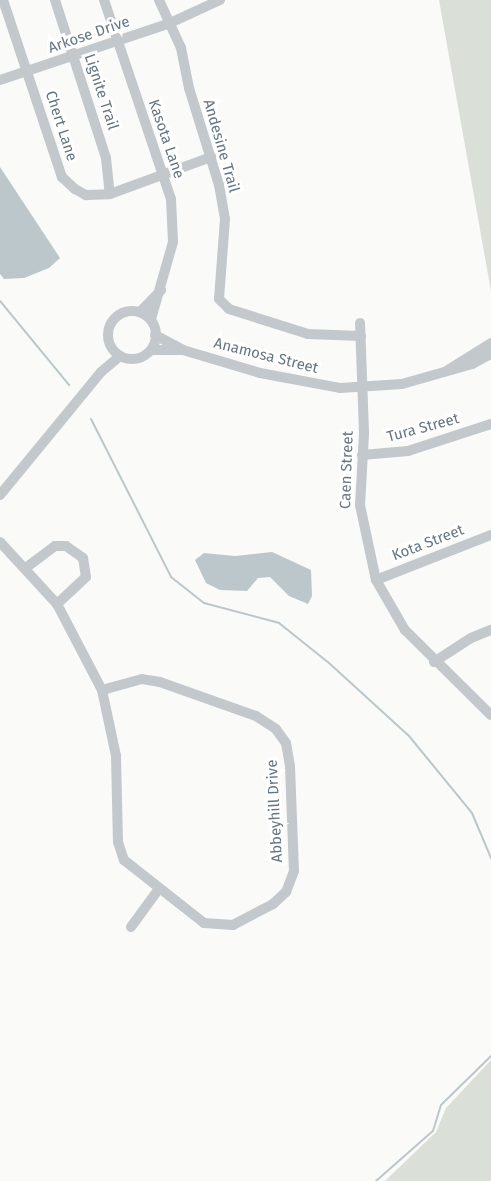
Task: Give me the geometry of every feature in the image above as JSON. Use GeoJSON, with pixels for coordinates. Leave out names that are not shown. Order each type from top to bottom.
{"type":"FeatureCollection","features":[{"type":"Feature","properties":{"kind":"street","name":"Chert Lane"},"geometry":{"type":"LineString","coordinates":[[3,0],[62,177],[86,195],[110,194],[211,157]]}},
{"type":"Feature","properties":{"kind":"street","name":"Lignite Trail"},"geometry":{"type":"LineString","coordinates":[[55,0],[75,56],[106,158],[110,194]]}},
{"type":"Feature","properties":{"kind":"street","name":"Kasota Lane"},"geometry":{"type":"LineString","coordinates":[[104,0],[163,173],[175,224],[161,289],[151,319]]}},
{"type":"Feature","properties":{"kind":"street","name":"Andesine Trail"},"geometry":{"type":"LineString","coordinates":[[159,0],[181,48],[211,157],[225,219],[219,299],[229,309],[308,334],[361,336]]}},
{"type":"Feature","properties":{"kind":"street","name":"Arkose Drive"},"geometry":{"type":"LineString","coordinates":[[0,80],[118,42],[170,23],[220,0]]}},
{"type":"Feature","properties":{"kind":"street"},"geometry":{"type":"LineString","coordinates":[[141,311],[161,289]]}},
{"type":"Feature","properties":{"kind":"street"},"geometry":{"type":"LineString","coordinates":[[128,310],[141,311],[151,319],[156,335],[152,350],[140,357],[120,356],[111,347],[107,335],[111,322],[128,310]]}},
{"type":"Feature","properties":{"kind":"street","name":"Caen Street"},"geometry":{"type":"LineString","coordinates":[[360,323],[363,388],[360,506],[376,579],[396,617],[434,662],[491,715]]}},
{"type":"Feature","properties":{"kind":"street","name":"Anamosa Street"},"geometry":{"type":"LineString","coordinates":[[156,335],[183,350],[288,380],[363,388],[402,384],[472,364],[491,354]]}},
{"type":"Feature","properties":{"kind":"street","name":"Anamosa Street"},"geometry":{"type":"LineString","coordinates":[[448,370],[491,343]]}},
{"type":"Feature","properties":{"kind":"street"},"geometry":{"type":"LineString","coordinates":[[101,372],[111,347]]}},
{"type":"Feature","properties":{"kind":"street","name":"Anamosa Street"},"geometry":{"type":"LineString","coordinates":[[152,350],[183,350]]}},
{"type":"Feature","properties":{"kind":"street"},"geometry":{"type":"LineString","coordinates":[[0,495],[101,372],[120,356]]}},
{"type":"Feature","properties":{"kind":"street","name":"Tura Street"},"geometry":{"type":"LineString","coordinates":[[362,455],[408,451],[491,423]]}},
{"type":"Feature","properties":{"kind":"street","name":"Kota Street"},"geometry":{"type":"LineString","coordinates":[[376,579],[491,536]]}},
{"type":"Feature","properties":{"kind":"street","name":"Abbeyhill Drive"},"geometry":{"type":"LineString","coordinates":[[0,542],[27,567],[57,604],[102,690],[116,756],[118,842],[124,860],[158,890],[204,923],[217,926],[249,919],[286,892],[294,871],[286,743],[276,729],[256,716],[160,682],[142,679],[102,690]]}},
{"type":"Feature","properties":{"kind":"street"},"geometry":{"type":"LineString","coordinates":[[27,567],[55,546],[66,546],[83,558],[86,578],[57,604]]}},
{"type":"Feature","properties":{"kind":"street"},"geometry":{"type":"LineString","coordinates":[[434,662],[471,638],[491,630]]}},
{"type":"Feature","properties":{"kind":"street"},"geometry":{"type":"LineString","coordinates":[[131,927],[158,890]]}},
{"type":"Feature","properties":{"kind":"shaded area"},"geometry":{"type":"Polygon","coordinates":[[[439,0],[491,0],[491,291],[439,0]]]}},
{"type":"Feature","properties":{"kind":"shaded area"},"geometry":{"type":"Polygon","coordinates":[[[0,167],[60,258],[49,268],[24,278],[4,279],[0,274],[0,167]]]}},
{"type":"Feature","properties":{"kind":"shaded area"},"geometry":{"type":"Polygon","coordinates":[[[272,552],[311,570],[312,596],[308,604],[289,596],[270,577],[258,578],[247,591],[220,590],[206,583],[195,560],[204,553],[235,556],[272,552]]]}},
{"type":"Feature","properties":{"kind":"shaded area"},"geometry":{"type":"Polygon","coordinates":[[[491,1060],[491,1181],[385,1181],[436,1132],[446,1108],[491,1060]]]}},
{"type":"Feature","properties":{"kind":"waterway"},"geometry":{"type":"LineString","coordinates":[[0,301],[69,385]]}},
{"type":"Feature","properties":{"kind":"waterway"},"geometry":{"type":"LineString","coordinates":[[91,419],[171,577],[204,603],[279,623],[329,663],[409,736],[472,813],[491,858]]}},
{"type":"Feature","properties":{"kind":"waterway"},"geometry":{"type":"LineString","coordinates":[[376,1181],[433,1131],[441,1105],[491,1056]]}}]}
